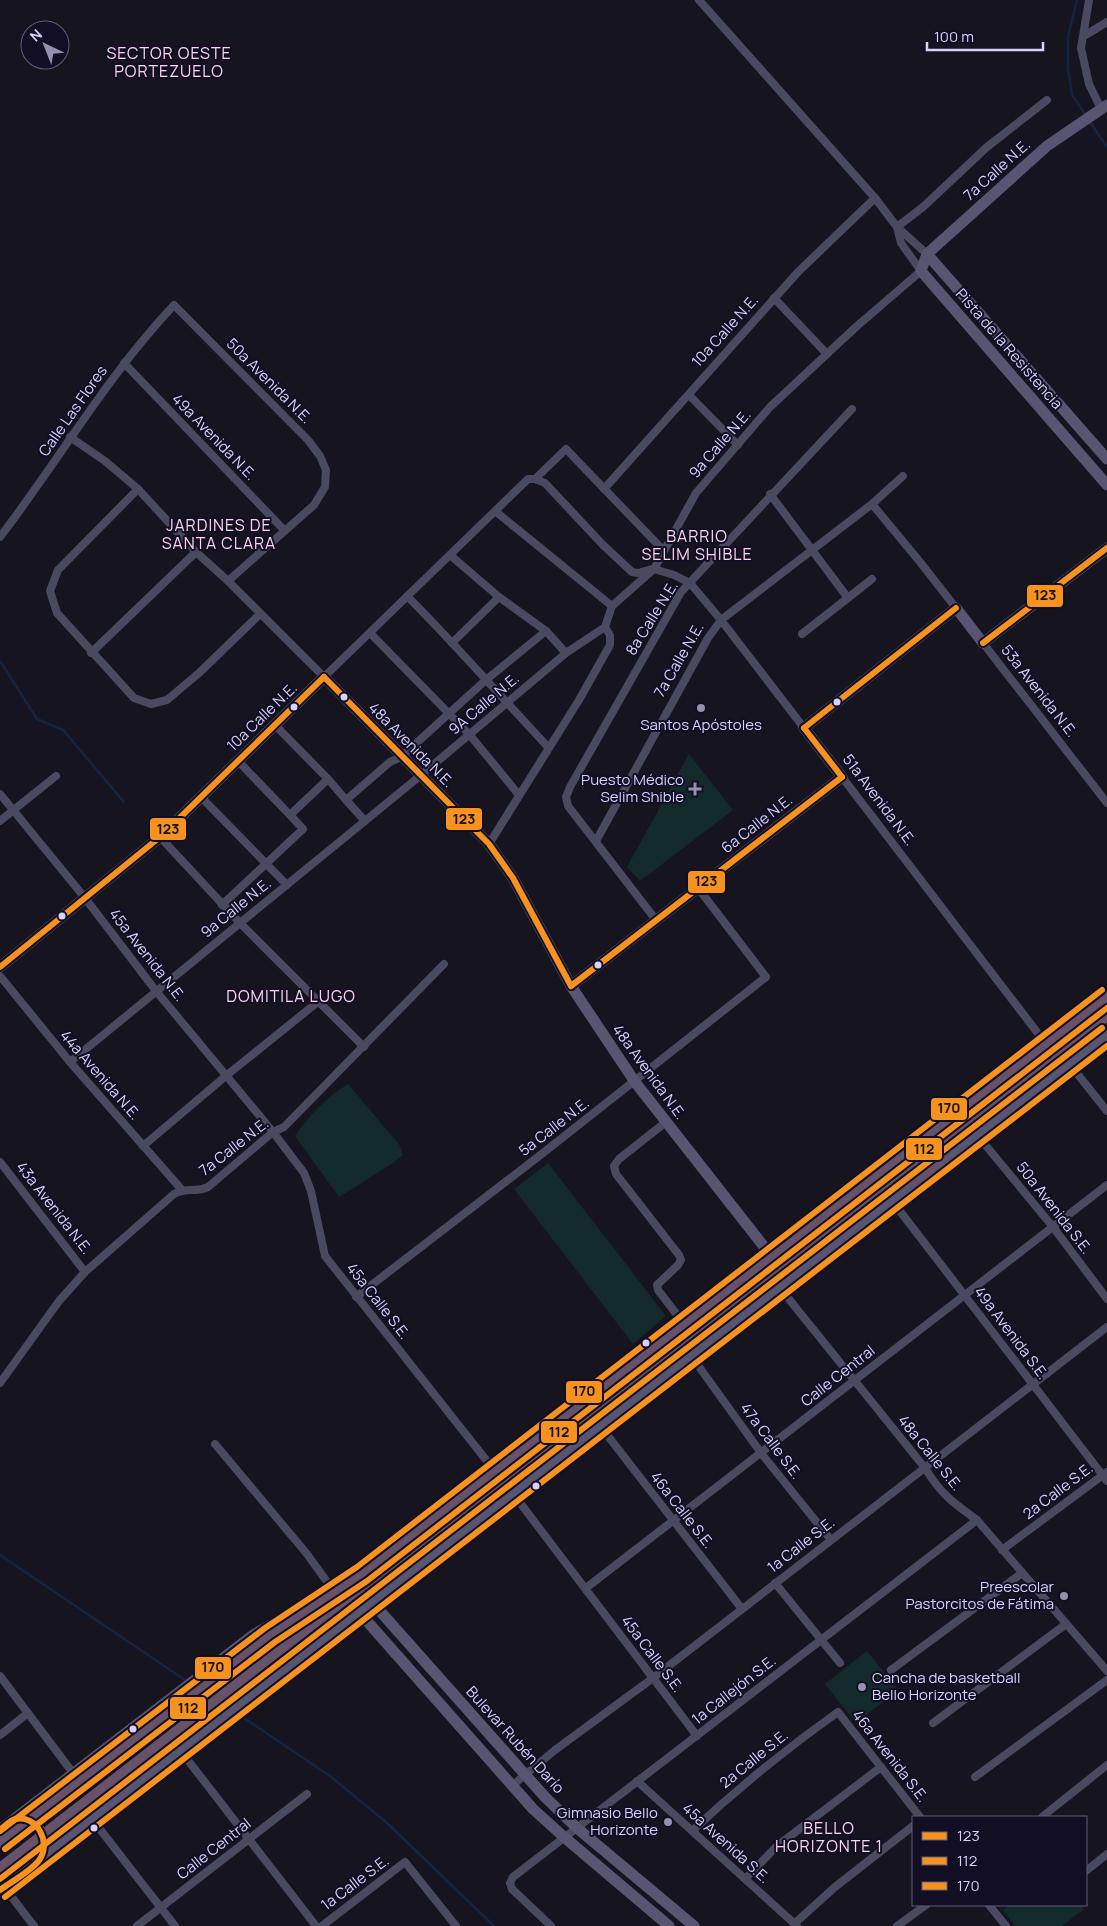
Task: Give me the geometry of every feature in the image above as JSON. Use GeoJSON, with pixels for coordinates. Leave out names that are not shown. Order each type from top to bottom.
{"type":"FeatureCollection","features":[{"type":"Feature","properties":{"kind":"highway"},"geometry":{"type":"LineString","coordinates":[[0,1871],[237,1687],[684,1324],[877,1192],[1051,1048],[1107,997]]}},
{"type":"Feature","properties":{"kind":"highway"},"geometry":{"type":"LineString","coordinates":[[0,1842],[270,1636],[362,1574],[498,1475],[1051,1048],[1107,1012]]}},
{"type":"Feature","properties":{"kind":"highway"},"geometry":{"type":"LineString","coordinates":[[877,1192],[942,1164]]}},
{"type":"Feature","properties":{"kind":"street","name":"Pista de la Resistencia"},"geometry":{"type":"LineString","coordinates":[[699,0],[875,198],[897,227],[927,254],[1107,460]]}},
{"type":"Feature","properties":{"kind":"street"},"geometry":{"type":"LineString","coordinates":[[1089,0],[1081,48],[1089,84],[1100,109]]}},
{"type":"Feature","properties":{"kind":"street"},"geometry":{"type":"LineString","coordinates":[[1084,36],[1107,22]]}},
{"type":"Feature","properties":{"kind":"street"},"geometry":{"type":"LineString","coordinates":[[897,227],[924,207],[988,147],[1047,100]]}},
{"type":"Feature","properties":{"kind":"street","name":"7a Calle N.E."},"geometry":{"type":"LineString","coordinates":[[921,271],[927,254],[1047,146],[1100,109]]}},
{"type":"Feature","properties":{"kind":"street","name":"10a Calle N.E."},"geometry":{"type":"LineString","coordinates":[[0,967],[160,837],[528,479],[535,479],[566,449],[604,489],[798,272],[875,198]]}},
{"type":"Feature","properties":{"kind":"street","name":"Pista de la Resistencia"},"geometry":{"type":"LineString","coordinates":[[897,227],[901,243],[921,271],[1107,485]]}},
{"type":"Feature","properties":{"kind":"street","name":"9a Calle N.E."},"geometry":{"type":"LineString","coordinates":[[612,606],[654,569],[696,493],[770,407],[921,271]]}},
{"type":"Feature","properties":{"kind":"street"},"geometry":{"type":"LineString","coordinates":[[774,298],[827,354]]}},
{"type":"Feature","properties":{"kind":"street","name":"Calle Las Flores"},"geometry":{"type":"LineString","coordinates":[[0,537],[124,363],[153,327],[174,305]]}},
{"type":"Feature","properties":{"kind":"street","name":"50a Avenida N.E."},"geometry":{"type":"LineString","coordinates":[[174,305],[308,440],[320,456],[326,470],[325,487],[314,504],[284,530]]}},
{"type":"Feature","properties":{"kind":"street","name":"49a Avenida N.E."},"geometry":{"type":"LineString","coordinates":[[124,363],[284,530]]}},
{"type":"Feature","properties":{"kind":"street"},"geometry":{"type":"LineString","coordinates":[[689,394],[738,445]]}},
{"type":"Feature","properties":{"kind":"street","name":"8a Calle N.E."},"geometry":{"type":"LineString","coordinates":[[596,841],[568,806],[566,796],[681,592],[770,494],[852,409]]}},
{"type":"Feature","properties":{"kind":"street","name":"48a Avenida N.E."},"geometry":{"type":"LineString","coordinates":[[70,437],[105,461],[138,489],[196,552],[228,581],[489,844],[513,878],[571,986],[635,1082],[776,1261]]}},
{"type":"Feature","properties":{"kind":"street","name":"7a Calle N.E."},"geometry":{"type":"LineString","coordinates":[[596,841],[708,638],[721,620],[872,504],[903,476]]}},
{"type":"Feature","properties":{"kind":"street"},"geometry":{"type":"LineString","coordinates":[[535,479],[545,483],[603,545],[632,572],[638,573],[654,569]]}},
{"type":"Feature","properties":{"kind":"street"},"geometry":{"type":"LineString","coordinates":[[138,489],[58,570],[50,592],[57,613],[134,698],[151,704],[167,700],[199,673],[260,614]]}},
{"type":"Feature","properties":{"kind":"street"},"geometry":{"type":"LineString","coordinates":[[604,489],[664,551]]}},
{"type":"Feature","properties":{"kind":"street"},"geometry":{"type":"LineString","coordinates":[[770,494],[848,598]]}},
{"type":"Feature","properties":{"kind":"street","name":"53a Avenida N.E."},"geometry":{"type":"LineString","coordinates":[[872,504],[956,608],[1107,803]]}},
{"type":"Feature","properties":{"kind":"street"},"geometry":{"type":"LineString","coordinates":[[450,555],[499,597],[546,631],[566,653],[605,627],[612,606],[495,511]]}},
{"type":"Feature","properties":{"kind":"street"},"geometry":{"type":"LineString","coordinates":[[228,581],[284,530]]}},
{"type":"Feature","properties":{"kind":"street"},"geometry":{"type":"LineString","coordinates":[[983,643],[1107,548]]}},
{"type":"Feature","properties":{"kind":"street"},"geometry":{"type":"LineString","coordinates":[[92,653],[196,552]]}},
{"type":"Feature","properties":{"kind":"street","name":"51a Avenida N.E."},"geometry":{"type":"LineString","coordinates":[[654,569],[690,583],[721,620],[1051,1048],[1069,1065],[1107,1111]]}},
{"type":"Feature","properties":{"kind":"street"},"geometry":{"type":"LineString","coordinates":[[802,634],[872,579]]}},
{"type":"Feature","properties":{"kind":"street"},"geometry":{"type":"LineString","coordinates":[[407,596],[487,679],[506,703],[548,748]]}},
{"type":"Feature","properties":{"kind":"street"},"geometry":{"type":"LineString","coordinates":[[452,642],[499,597]]}},
{"type":"Feature","properties":{"kind":"street"},"geometry":{"type":"LineString","coordinates":[[804,728],[956,608]]}},
{"type":"Feature","properties":{"kind":"street"},"geometry":{"type":"LineString","coordinates":[[489,844],[610,645],[610,635],[605,627]]}},
{"type":"Feature","properties":{"kind":"street"},"geometry":{"type":"LineString","coordinates":[[346,800],[390,762],[401,756],[487,679],[546,631]]}},
{"type":"Feature","properties":{"kind":"street"},"geometry":{"type":"LineString","coordinates":[[370,632],[469,734],[519,795]]}},
{"type":"Feature","properties":{"kind":"street","name":"9A Calle N.E."},"geometry":{"type":"LineString","coordinates":[[420,776],[566,653]]}},
{"type":"Feature","properties":{"kind":"street"},"geometry":{"type":"LineString","coordinates":[[275,725],[365,821]]}},
{"type":"Feature","properties":{"kind":"street"},"geometry":{"type":"LineString","coordinates":[[222,905],[303,829],[238,761]]}},
{"type":"Feature","properties":{"kind":"street"},"geometry":{"type":"LineString","coordinates":[[0,820],[56,776]]}},
{"type":"Feature","properties":{"kind":"street","name":"9a Calle N.E."},"geometry":{"type":"LineString","coordinates":[[70,1062],[420,776]]}},
{"type":"Feature","properties":{"kind":"street","name":"6a Calle N.E."},"geometry":{"type":"LineString","coordinates":[[571,986],[842,777]]}},
{"type":"Feature","properties":{"kind":"street"},"geometry":{"type":"LineString","coordinates":[[290,815],[328,780]]}},
{"type":"Feature","properties":{"kind":"street","name":"45a Avenida N.E."},"geometry":{"type":"LineString","coordinates":[[0,794],[85,898],[156,991],[273,1132]]}},
{"type":"Feature","properties":{"kind":"street"},"geometry":{"type":"LineString","coordinates":[[201,797],[286,885]]}},
{"type":"Feature","properties":{"kind":"street"},"geometry":{"type":"LineString","coordinates":[[160,837],[222,905],[364,1047]]}},
{"type":"Feature","properties":{"kind":"street"},"geometry":{"type":"LineString","coordinates":[[596,841],[656,920]]}},
{"type":"Feature","properties":{"kind":"street","name":"5a Calle N.E."},"geometry":{"type":"LineString","coordinates":[[356,1297],[635,1082],[766,977],[698,888]]}},
{"type":"Feature","properties":{"kind":"street","name":"7a Calle N.E."},"geometry":{"type":"LineString","coordinates":[[182,1190],[198,1191],[208,1187],[273,1132],[284,1127],[444,964]]}},
{"type":"Feature","properties":{"kind":"street","name":"44a Avenida N.E."},"geometry":{"type":"LineString","coordinates":[[0,976],[70,1062],[182,1190]]}},
{"type":"Feature","properties":{"kind":"street"},"geometry":{"type":"LineString","coordinates":[[144,1146],[227,1075],[318,1002]]}},
{"type":"Feature","properties":{"kind":"street"},"geometry":{"type":"LineString","coordinates":[[34,1926],[2,1889],[370,1601],[692,1357],[1107,1035]]}},
{"type":"Feature","properties":{"kind":"street"},"geometry":{"type":"LineString","coordinates":[[666,1122],[619,1159],[614,1166],[616,1174],[679,1255],[681,1260],[678,1265],[657,1285],[658,1290],[684,1324]]}},
{"type":"Feature","properties":{"kind":"street","name":"45a Calle S.E."},"geometry":{"type":"LineString","coordinates":[[273,1132],[304,1173],[311,1191],[325,1256],[586,1588],[697,1736]]}},
{"type":"Feature","properties":{"kind":"street","name":"50a Avenida S.E."},"geometry":{"type":"LineString","coordinates":[[978,1136],[1053,1227],[1107,1299]]}},
{"type":"Feature","properties":{"kind":"street","name":"43a Avenida N.E."},"geometry":{"type":"LineString","coordinates":[[0,1162],[86,1272]]}},
{"type":"Feature","properties":{"kind":"street","name":"Calle Central"},"geometry":{"type":"LineString","coordinates":[[586,1588],[1107,1185]]}},
{"type":"Feature","properties":{"kind":"street"},"geometry":{"type":"LineString","coordinates":[[0,1383],[59,1301],[86,1272],[174,1194],[182,1190]]}},
{"type":"Feature","properties":{"kind":"street","name":"49a Avenida S.E."},"geometry":{"type":"LineString","coordinates":[[893,1202],[1032,1384],[1106,1476]]}},
{"type":"Feature","properties":{"kind":"street","name":"48a Calle S.E."},"geometry":{"type":"LineString","coordinates":[[780,1288],[925,1468],[938,1488],[953,1503],[976,1520],[1107,1671]]}},
{"type":"Feature","properties":{"kind":"street","name":"1a Calle S.E."},"geometry":{"type":"LineString","coordinates":[[513,1786],[555,1750],[653,1678],[1107,1327]]}},
{"type":"Feature","properties":{"kind":"street","name":"47a Calle S.E."},"geometry":{"type":"LineString","coordinates":[[692,1357],[760,1453],[831,1540]]}},
{"type":"Feature","properties":{"kind":"street","name":"46a Calle S.E."},"geometry":{"type":"LineString","coordinates":[[600,1427],[742,1609]]}},
{"type":"Feature","properties":{"kind":"street"},"geometry":{"type":"LineString","coordinates":[[215,1444],[307,1554],[333,1590]]}},
{"type":"Feature","properties":{"kind":"street","name":"2a Calle S.E."},"geometry":{"type":"LineString","coordinates":[[1002,1550],[1106,1476]]}},
{"type":"Feature","properties":{"kind":"street","name":"1a Callejón S.E."},"geometry":{"type":"LineString","coordinates":[[551,1926],[512,1889],[510,1883],[513,1877],[976,1520]]}},
{"type":"Feature","properties":{"kind":"street"},"geometry":{"type":"LineString","coordinates":[[891,1670],[1022,1573]]}},
{"type":"Feature","properties":{"kind":"street"},"geometry":{"type":"LineString","coordinates":[[0,1830],[259,1631],[362,1574]]}},
{"type":"Feature","properties":{"kind":"street"},"geometry":{"type":"LineString","coordinates":[[776,1583],[840,1663]]}},
{"type":"Feature","properties":{"kind":"street","name":"Bulevar Rubén Darío"},"geometry":{"type":"LineString","coordinates":[[370,1601],[545,1797],[577,1828],[694,1926]]}},
{"type":"Feature","properties":{"kind":"street"},"geometry":{"type":"LineString","coordinates":[[358,1611],[533,1808],[564,1837],[669,1926]]}},
{"type":"Feature","properties":{"kind":"street"},"geometry":{"type":"LineString","coordinates":[[933,1723],[1066,1624]]}},
{"type":"Feature","properties":{"kind":"street"},"geometry":{"type":"LineString","coordinates":[[0,1676],[73,1773]]}},
{"type":"Feature","properties":{"kind":"street"},"geometry":{"type":"LineString","coordinates":[[975,1777],[1107,1680]]}},
{"type":"Feature","properties":{"kind":"street"},"geometry":{"type":"LineString","coordinates":[[0,1735],[28,1712]]}},
{"type":"Feature","properties":{"kind":"street","name":"2a Calle S.E."},"geometry":{"type":"LineString","coordinates":[[692,1831],[738,1788],[780,1754],[838,1712]]}},
{"type":"Feature","properties":{"kind":"street","name":"46a Avenida S.E."},"geometry":{"type":"LineString","coordinates":[[838,1712],[919,1816]]}},
{"type":"Feature","properties":{"kind":"street"},"geometry":{"type":"LineString","coordinates":[[180,1750],[316,1926]]}},
{"type":"Feature","properties":{"kind":"street"},"geometry":{"type":"LineString","coordinates":[[1043,1816],[1107,1765]]}},
{"type":"Feature","properties":{"kind":"street"},"geometry":{"type":"LineString","coordinates":[[745,1879],[777,1846],[881,1767]]}},
{"type":"Feature","properties":{"kind":"street","name":"45a Avenida S.E."},"geometry":{"type":"LineString","coordinates":[[638,1781],[795,1925]]}},
{"type":"Feature","properties":{"kind":"street","name":"Calle Central"},"geometry":{"type":"LineString","coordinates":[[137,1926],[308,1794]]}},
{"type":"Feature","properties":{"kind":"street"},"geometry":{"type":"LineString","coordinates":[[14,1819],[28,1820],[40,1829],[44,1844],[39,1860]]}},
{"type":"Feature","properties":{"kind":"street"},"geometry":{"type":"LineString","coordinates":[[92,1819],[175,1926]]}},
{"type":"Feature","properties":{"kind":"street"},"geometry":{"type":"LineString","coordinates":[[795,1925],[835,1887],[912,1827]]}},
{"type":"Feature","properties":{"kind":"street"},"geometry":{"type":"LineString","coordinates":[[1087,1870],[1107,1854]]}},
{"type":"Feature","properties":{"kind":"street","name":"1a Calle S.E."},"geometry":{"type":"LineString","coordinates":[[322,1926],[405,1862],[456,1926]]}},
{"type":"Feature","properties":{"kind":"street"},"geometry":{"type":"LineString","coordinates":[[898,1926],[925,1906]]}},
{"type":"Feature","properties":{"kind":"street"},"geometry":{"type":"LineString","coordinates":[[990,1906],[1006,1926]]}},
{"type":"Feature","properties":{"kind":"green space"},"geometry":{"type":"Polygon","coordinates":[[[689,754],[733,810],[640,881],[627,867],[689,754]]]}},
{"type":"Feature","properties":{"kind":"green space"},"geometry":{"type":"Polygon","coordinates":[[[348,1084],[399,1144],[403,1155],[339,1197],[295,1136],[318,1107],[348,1084]]]}},
{"type":"Feature","properties":{"kind":"green space"},"geometry":{"type":"Polygon","coordinates":[[[548,1163],[666,1316],[633,1344],[514,1189],[548,1163]]]}},
{"type":"Feature","properties":{"kind":"green space","name":"Cancha de basketball Bello Horizonte"},"geometry":{"type":"Polygon","coordinates":[[[867,1651],[898,1690],[856,1723],[825,1684],[867,1651]]]}},
{"type":"Feature","properties":{"kind":"green space"},"geometry":{"type":"Polygon","coordinates":[[[1009,1906],[1081,1906],[1084,1909],[1062,1926],[1015,1926],[1003,1910],[1009,1906]]]}},
{"type":"Feature","properties":{"kind":"waterway"},"geometry":{"type":"LineString","coordinates":[[1077,0],[1068,37],[1068,69],[1072,95],[1086,115]]}},
{"type":"Feature","properties":{"kind":"waterway"},"geometry":{"type":"LineString","coordinates":[[1090,122],[1107,147]]}},
{"type":"Feature","properties":{"kind":"waterway"},"geometry":{"type":"LineString","coordinates":[[0,661],[37,719],[63,730],[124,802]]}},
{"type":"Feature","properties":{"kind":"waterway"},"geometry":{"type":"LineString","coordinates":[[0,1555],[188,1682]]}},
{"type":"Feature","properties":{"kind":"waterway"},"geometry":{"type":"LineString","coordinates":[[238,1714],[330,1776],[387,1823],[494,1926]]}},
{"type":"Feature","properties":{"kind":"transit line","name":"123"},"geometry":{"type":"LineString","coordinates":[[983,643],[1107,548]]}},
{"type":"Feature","properties":{"kind":"transit line","name":"123"},"geometry":{"type":"LineString","coordinates":[[804,728],[956,608]]}},
{"type":"Feature","properties":{"kind":"transit line","name":"123"},"geometry":{"type":"LineString","coordinates":[[324,677],[489,844],[513,878],[571,986]]}},
{"type":"Feature","properties":{"kind":"transit line","name":"123"},"geometry":{"type":"LineString","coordinates":[[0,967],[160,837],[324,677]]}},
{"type":"Feature","properties":{"kind":"transit line","name":"123"},"geometry":{"type":"LineString","coordinates":[[804,728],[842,777]]}},
{"type":"Feature","properties":{"kind":"transit line","name":"123"},"geometry":{"type":"LineString","coordinates":[[571,986],[842,777]]}},
{"type":"Feature","properties":{"kind":"transit line","name":"170"},"geometry":{"type":"LineString","coordinates":[[0,1831],[265,1628],[357,1567],[1102,990]]}},
{"type":"Feature","properties":{"kind":"transit line","name":"112"},"geometry":{"type":"LineString","coordinates":[[5,1849],[275,1642],[367,1581],[1107,1008]]}},
{"type":"Feature","properties":{"kind":"transit line","name":"170"},"geometry":{"type":"LineString","coordinates":[[0,1879],[1102,1028]]}},
{"type":"Feature","properties":{"kind":"transit line","name":"112"},"geometry":{"type":"LineString","coordinates":[[5,1897],[1107,1046]]}},
{"type":"Feature","properties":{"kind":"transit line","name":"123"},"geometry":{"type":"LineString","coordinates":[[0,1830],[16,1819],[30,1821],[40,1831],[44,1845],[43,1852],[37,1863],[0,1890]]}},
{"type":"Feature","properties":{"kind":"place","name":"Santos Apóstoles"},"geometry":{"type":"Point","coordinates":[701,708]}},
{"type":"Feature","properties":{"kind":"place","name":"Puesto Médico Selim Shible"},"geometry":{"type":"Point","coordinates":[695,789]}},
{"type":"Feature","properties":{"kind":"place","name":"Preescolar Pastorcitos de Fátima"},"geometry":{"type":"Point","coordinates":[1064,1596]}},
{"type":"Feature","properties":{"kind":"place","name":"Cancha de basketball Bello Horizonte"},"geometry":{"type":"Point","coordinates":[862,1687]}},
{"type":"Feature","properties":{"kind":"place","name":"Gimnasio Bello Horizonte"},"geometry":{"type":"Point","coordinates":[668,1822]}},
{"type":"Feature","properties":{"kind":"district","name":"SECTOR OESTE PORTEZUELO"},"geometry":{"type":"Point","coordinates":[169,62]}},
{"type":"Feature","properties":{"kind":"district","name":"JARDINES DE SANTA CLARA"},"geometry":{"type":"Point","coordinates":[219,534]}},
{"type":"Feature","properties":{"kind":"district","name":"BARRIO SELIM SHIBLE"},"geometry":{"type":"Point","coordinates":[697,545]}},
{"type":"Feature","properties":{"kind":"district","name":"DOMITILA LUGO"},"geometry":{"type":"Point","coordinates":[291,996]}},
{"type":"Feature","properties":{"kind":"district","name":"BELLO HORIZONTE 1"},"geometry":{"type":"Point","coordinates":[829,1837]}}]}
